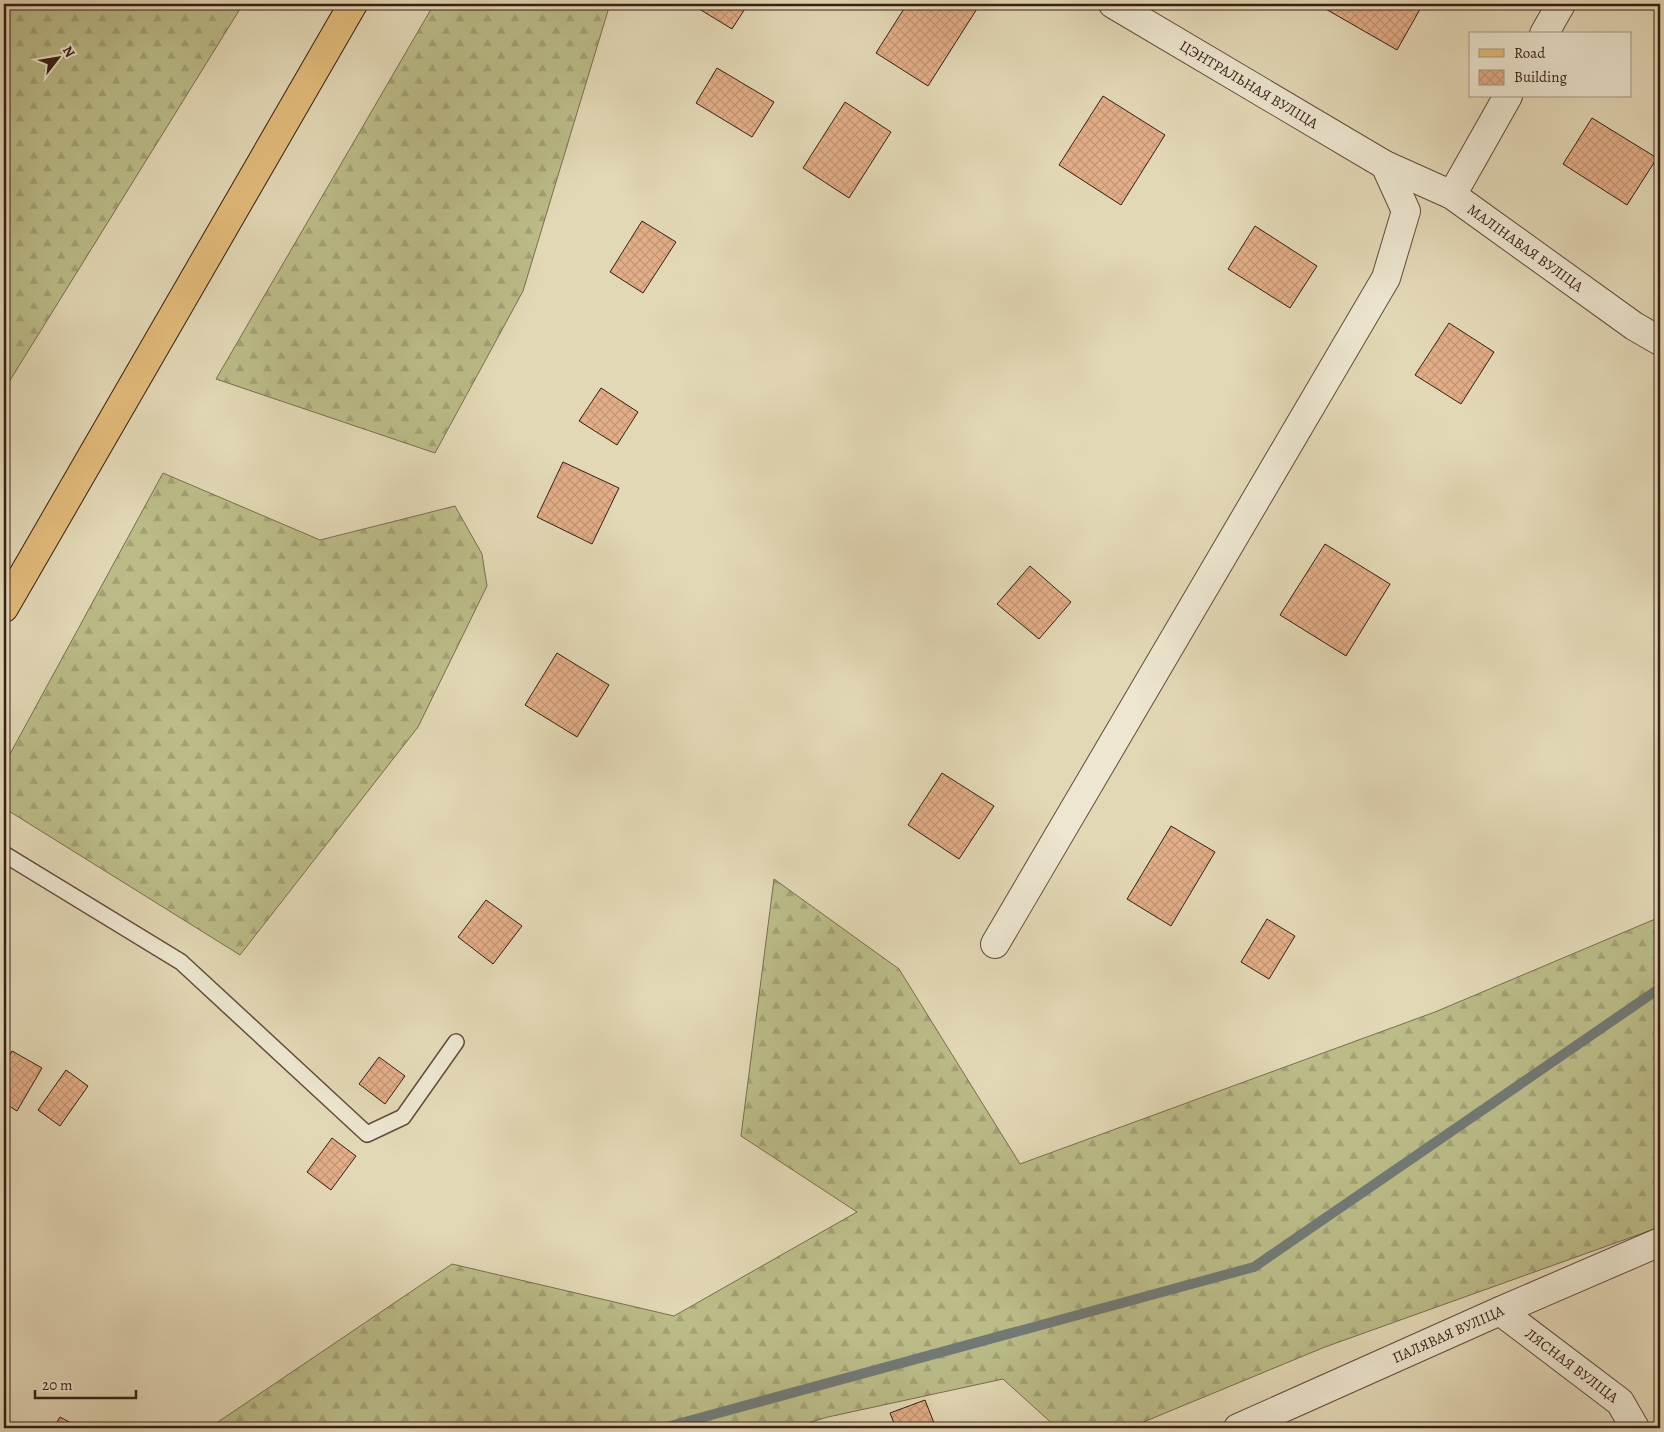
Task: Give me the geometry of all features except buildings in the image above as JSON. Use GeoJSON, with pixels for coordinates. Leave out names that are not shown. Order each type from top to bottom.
{"type":"FeatureCollection","features":[{"type":"Feature","properties":{"kind":"main road"},"geometry":{"type":"LineString","coordinates":[[4,608],[353,4]]}},
{"type":"Feature","properties":{"kind":"street","name":"ЦЭНТРАЛЬНАЯ ВУЛІЦА"},"geometry":{"type":"LineString","coordinates":[[1113,4],[1385,165]]}},
{"type":"Feature","properties":{"kind":"street"},"geometry":{"type":"LineString","coordinates":[[1545,32],[1561,4]]}},
{"type":"Feature","properties":{"kind":"street"},"geometry":{"type":"LineString","coordinates":[[1452,195],[1507,98]]}},
{"type":"Feature","properties":{"kind":"street","name":"МАЛІНАВАЯ ВУЛІЦА"},"geometry":{"type":"LineString","coordinates":[[1385,165],[1452,195],[1634,326],[1660,342]]}},
{"type":"Feature","properties":{"kind":"street"},"geometry":{"type":"LineString","coordinates":[[995,944],[1386,278],[1406,210],[1385,165]]}},
{"type":"Feature","properties":{"kind":"street","name":"ПАЛЯВАЯ ВУЛІЦА"},"geometry":{"type":"LineString","coordinates":[[1238,1428],[1660,1242]]}},
{"type":"Feature","properties":{"kind":"street","name":"ЛЯСНАЯ ВУЛІЦА"},"geometry":{"type":"LineString","coordinates":[[1500,1311],[1620,1402],[1635,1428]]}},
{"type":"Feature","properties":{"kind":"lane"},"geometry":{"type":"LineString","coordinates":[[4,854],[181,962],[367,1134],[403,1117],[456,1042]]}},
{"type":"Feature","properties":{"kind":"green space"},"geometry":{"type":"Polygon","coordinates":[[[4,4],[243,4],[4,390],[4,4]]]}},
{"type":"Feature","properties":{"kind":"green space"},"geometry":{"type":"Polygon","coordinates":[[[434,4],[610,4],[523,291],[435,453],[216,379],[434,4]]]}},
{"type":"Feature","properties":{"kind":"green space"},"geometry":{"type":"Polygon","coordinates":[[[163,473],[320,540],[455,506],[482,554],[487,586],[418,727],[240,955],[4,808],[4,765],[163,473]]]}},
{"type":"Feature","properties":{"kind":"green space"},"geometry":{"type":"Polygon","coordinates":[[[774,879],[899,969],[1020,1164],[1435,1012],[1660,917],[1660,1227],[1325,1347],[1129,1428],[1057,1428],[1003,1379],[828,1417],[790,1428],[209,1428],[452,1264],[674,1316],[857,1212],[741,1136],[774,879]]]}},
{"type":"Feature","properties":{"kind":"waterway"},"geometry":{"type":"LineString","coordinates":[[663,1428],[1254,1267],[1660,988]]}}]}
